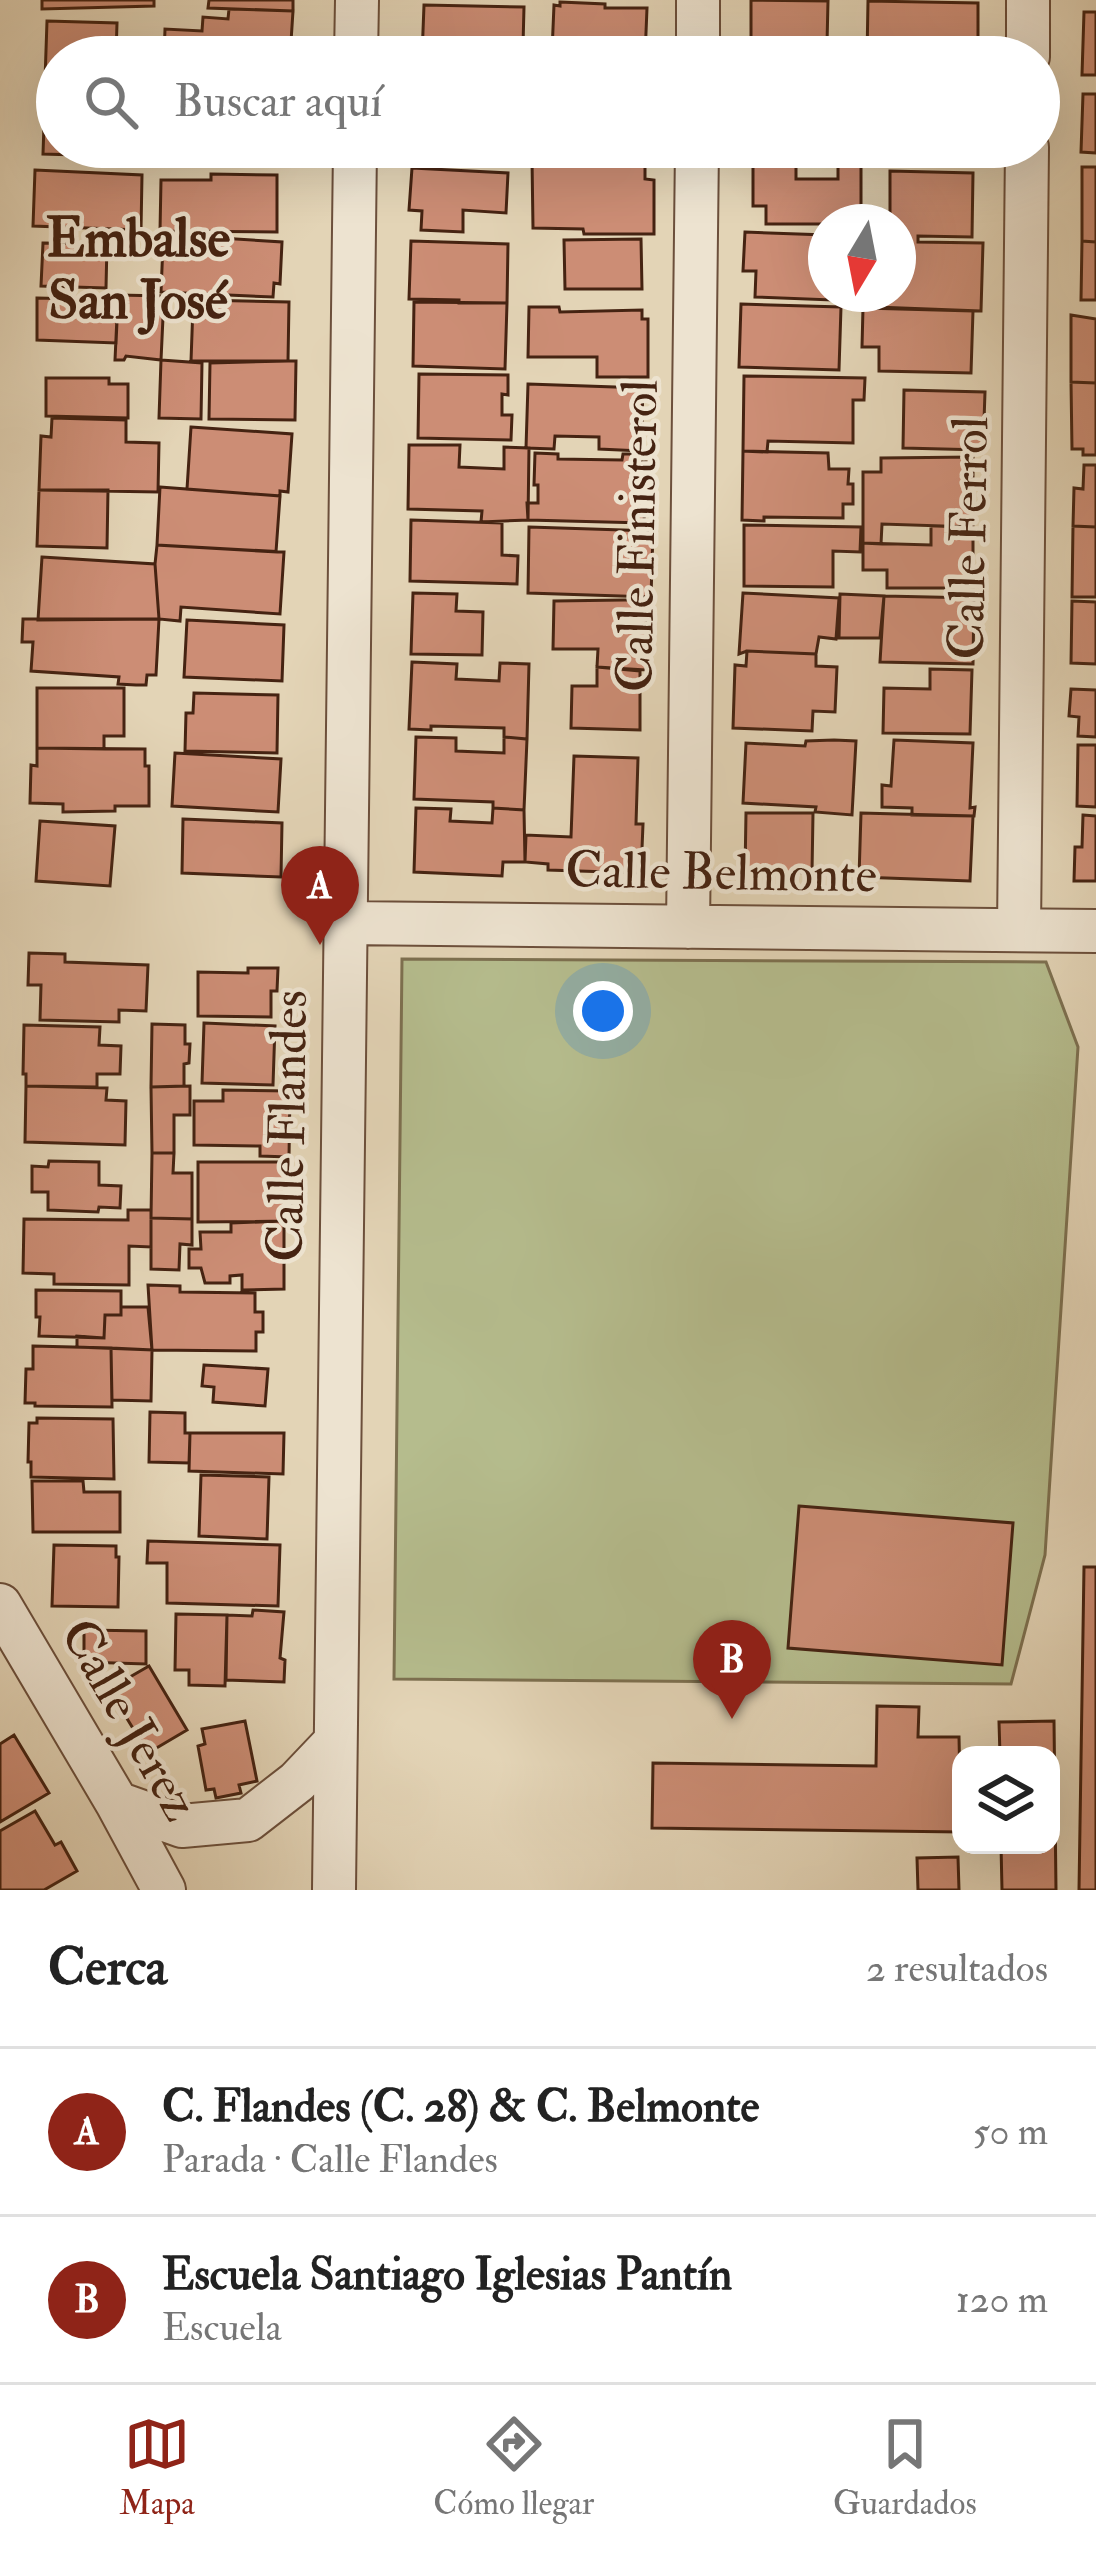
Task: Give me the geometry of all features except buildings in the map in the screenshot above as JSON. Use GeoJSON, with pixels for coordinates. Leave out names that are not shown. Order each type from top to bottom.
{"type":"FeatureCollection","features":[{"type":"Feature","properties":{"kind":"street"},"geometry":{"type":"LineString","coordinates":[[356,36],[357,0]]}},
{"type":"Feature","properties":{"kind":"street"},"geometry":{"type":"LineString","coordinates":[[698,0],[698,36]]}},
{"type":"Feature","properties":{"kind":"street"},"geometry":{"type":"LineString","coordinates":[[1028,0],[1028,36]]}},
{"type":"Feature","properties":{"kind":"street","name":"Calle Flandes"},"geometry":{"type":"LineString","coordinates":[[334,1890],[355,168]]}},
{"type":"Feature","properties":{"kind":"street","name":"Calle Finisterol"},"geometry":{"type":"LineString","coordinates":[[688,926],[697,168]]}},
{"type":"Feature","properties":{"kind":"street","name":"Calle Ferrol"},"geometry":{"type":"LineString","coordinates":[[1018,930],[1027,168]]}},
{"type":"Feature","properties":{"kind":"street","name":"Calle Belmonte"},"geometry":{"type":"LineString","coordinates":[[345,922],[1096,931]]}},
{"type":"Feature","properties":{"kind":"street","name":"Calle Jerez"},"geometry":{"type":"LineString","coordinates":[[0,1606],[164,1890]]}},
{"type":"Feature","properties":{"kind":"street"},"geometry":{"type":"LineString","coordinates":[[117,1803],[182,1826],[248,1820],[297,1782],[334,1742]]}},
{"type":"Feature","properties":{"kind":"green space"},"geometry":{"type":"Polygon","coordinates":[[[402,959],[1046,962],[1078,1047],[1045,1555],[1011,1684],[394,1679],[402,959]]]}},
{"type":"Feature","properties":{"kind":"place","name":"C. Flandes (C. 28) & C. Belmonte"},"geometry":{"type":"Point","coordinates":[320,945]}},
{"type":"Feature","properties":{"kind":"place","name":"Escuela Santiago Iglesias Pantín"},"geometry":{"type":"Point","coordinates":[732,1719]}},
{"type":"Feature","properties":{"kind":"district","name":"Embalse San José"},"geometry":{"type":"Point","coordinates":[138,270]}}]}
